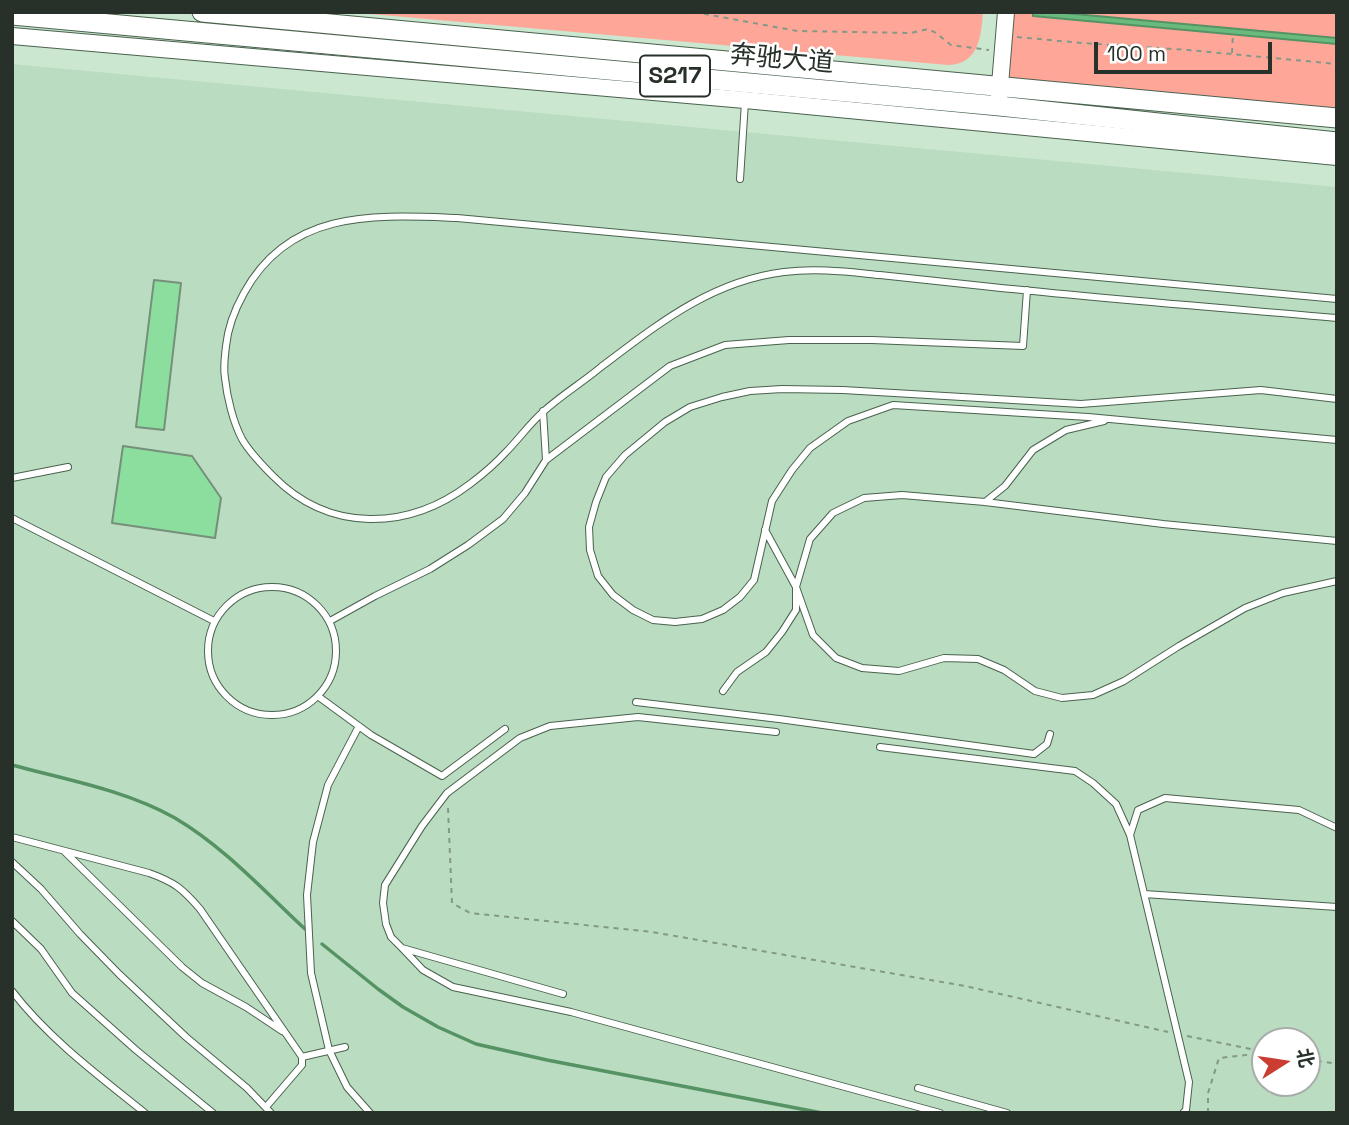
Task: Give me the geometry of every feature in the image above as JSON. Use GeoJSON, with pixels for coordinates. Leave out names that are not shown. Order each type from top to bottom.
{"type":"FeatureCollection","features":[{"type":"Feature","properties":{"kind":"main road","name":"奔驰大道"},"geometry":{"type":"LineString","coordinates":[[202,12],[999,96],[1337,142]]}},
{"type":"Feature","properties":{"kind":"main road","name":"奔驰大道"},"geometry":{"type":"LineString","coordinates":[[12,15],[859,102],[999,96],[1337,118]]}},
{"type":"Feature","properties":{"kind":"street"},"geometry":{"type":"LineString","coordinates":[[999,96],[1006,12]]}},
{"type":"Feature","properties":{"kind":"street"},"geometry":{"type":"LineString","coordinates":[[97,43],[99,23]]}},
{"type":"Feature","properties":{"kind":"street"},"geometry":{"type":"LineString","coordinates":[[12,36],[746,91]]}},
{"type":"Feature","properties":{"kind":"street"},"geometry":{"type":"LineString","coordinates":[[859,102],[1337,157]]}},
{"type":"Feature","properties":{"kind":"lane"},"geometry":{"type":"LineString","coordinates":[[740,178],[746,91]]}},
{"type":"Feature","properties":{"kind":"lane"},"geometry":{"type":"LineString","coordinates":[[1337,299],[457,218],[373,216],[331,222],[301,234],[273,255],[252,278],[239,302],[227,332],[224,374],[242,438],[258,461],[284,487],[318,508],[352,519],[391,519],[415,514],[468,486],[502,457],[543,411],[666,319],[701,297],[734,284],[782,272],[825,269],[1337,318]]}},
{"type":"Feature","properties":{"kind":"lane"},"geometry":{"type":"LineString","coordinates":[[330,621],[430,569],[494,526],[525,493],[546,460],[670,366],[725,345],[789,340],[1023,346],[1027,290]]}},
{"type":"Feature","properties":{"kind":"lane"},"geometry":{"type":"LineString","coordinates":[[1337,399],[1261,390],[1081,404],[843,390],[750,391],[690,407],[665,422],[625,455],[606,477],[596,502],[589,527],[590,550],[598,576],[613,594],[633,610],[653,620],[675,622],[702,619],[723,610],[740,597],[754,580],[772,501],[810,448],[848,421],[893,405],[1111,419],[1337,440]]}},
{"type":"Feature","properties":{"kind":"lane"},"geometry":{"type":"LineString","coordinates":[[543,411],[546,460]]}},
{"type":"Feature","properties":{"kind":"lane"},"geometry":{"type":"LineString","coordinates":[[985,502],[1005,486],[1033,450],[1066,430],[1111,419]]}},
{"type":"Feature","properties":{"kind":"lane"},"geometry":{"type":"LineString","coordinates":[[12,478],[68,467]]}},
{"type":"Feature","properties":{"kind":"lane"},"geometry":{"type":"LineString","coordinates":[[723,691],[737,671],[766,652],[796,610],[796,587],[810,539],[833,513],[864,498],[902,495],[985,502],[1163,524],[1337,541]]}},
{"type":"Feature","properties":{"kind":"lane"},"geometry":{"type":"LineString","coordinates":[[12,518],[214,621]]}},
{"type":"Feature","properties":{"kind":"lane"},"geometry":{"type":"LineString","coordinates":[[765,530],[796,587],[813,635],[835,658],[862,668],[899,671],[944,658],[978,659],[1004,670],[1035,691],[1062,698],[1093,695],[1124,681],[1245,608],[1283,593],[1337,581]]}},
{"type":"Feature","properties":{"kind":"lane"},"geometry":{"type":"LineString","coordinates":[[275,586],[296,590],[312,600],[330,621],[337,651],[330,682],[307,706],[285,715],[261,716],[241,709],[222,693],[209,668],[208,641],[214,621],[233,598],[253,589],[275,586]]}},
{"type":"Feature","properties":{"kind":"lane"},"geometry":{"type":"LineString","coordinates":[[319,696],[371,735],[442,776],[447,793]]}},
{"type":"Feature","properties":{"kind":"lane"},"geometry":{"type":"LineString","coordinates":[[636,702],[792,720],[1034,754]]}},
{"type":"Feature","properties":{"kind":"lane"},"geometry":{"type":"LineString","coordinates":[[776,732],[638,717],[550,726],[520,738],[447,793],[422,826],[385,885],[383,903],[391,937],[423,970],[453,986],[571,1012],[940,1113]]}},
{"type":"Feature","properties":{"kind":"lane"},"geometry":{"type":"LineString","coordinates":[[359,726],[328,785],[313,842],[307,895],[312,973],[329,1050],[347,1087],[370,1113]]}},
{"type":"Feature","properties":{"kind":"lane"},"geometry":{"type":"LineString","coordinates":[[442,776],[505,729]]}},
{"type":"Feature","properties":{"kind":"lane"},"geometry":{"type":"LineString","coordinates":[[1012,763],[1034,754],[1047,744],[1050,734]]}},
{"type":"Feature","properties":{"kind":"lane"},"geometry":{"type":"LineString","coordinates":[[880,747],[1075,771],[1116,804],[1130,835],[1189,1082],[1183,1113]]}},
{"type":"Feature","properties":{"kind":"lane"},"geometry":{"type":"LineString","coordinates":[[1130,835],[1138,810],[1165,799],[1300,810],[1337,828]]}},
{"type":"Feature","properties":{"kind":"lane"},"geometry":{"type":"LineString","coordinates":[[12,837],[168,880],[200,908],[302,1057],[302,1065],[269,1110],[119,974],[41,889],[12,862]]}},
{"type":"Feature","properties":{"kind":"lane"},"geometry":{"type":"LineString","coordinates":[[64,851],[182,967],[202,983],[286,1033]]}},
{"type":"Feature","properties":{"kind":"lane"},"geometry":{"type":"LineString","coordinates":[[1144,894],[1337,907]]}},
{"type":"Feature","properties":{"kind":"lane"},"geometry":{"type":"LineString","coordinates":[[12,921],[41,949],[72,993],[213,1113]]}},
{"type":"Feature","properties":{"kind":"lane"},"geometry":{"type":"LineString","coordinates":[[402,948],[563,993]]}},
{"type":"Feature","properties":{"kind":"lane"},"geometry":{"type":"LineString","coordinates":[[12,991],[35,1019],[96,1074],[145,1113]]}},
{"type":"Feature","properties":{"kind":"lane"},"geometry":{"type":"LineString","coordinates":[[302,1057],[345,1046]]}},
{"type":"Feature","properties":{"kind":"lane"},"geometry":{"type":"LineString","coordinates":[[918,1088],[1007,1113]]}},
{"type":"Feature","properties":{"kind":"path"},"geometry":{"type":"LineString","coordinates":[[694,12],[797,32],[911,33],[928,29],[951,46],[1004,44],[1232,54],[1337,64]]}},
{"type":"Feature","properties":{"kind":"path"},"geometry":{"type":"LineString","coordinates":[[1232,54],[1233,33]]}},
{"type":"Feature","properties":{"kind":"path"},"geometry":{"type":"LineString","coordinates":[[447,793],[452,903],[470,913],[652,932],[965,986],[1251,1049]]}},
{"type":"Feature","properties":{"kind":"path"},"geometry":{"type":"LineString","coordinates":[[1208,1113],[1208,1093],[1220,1058],[1251,1054]]}},
{"type":"Feature","properties":{"kind":"shaded area"},"geometry":{"type":"Polygon","coordinates":[[[348,12],[983,12],[976,48],[966,60],[948,65],[348,12]]]}},
{"type":"Feature","properties":{"kind":"shaded area"},"geometry":{"type":"Polygon","coordinates":[[[1006,12],[1337,12],[1337,118],[1000,87],[1006,12]]]}},
{"type":"Feature","properties":{"kind":"shaded area"},"geometry":{"type":"Polygon","coordinates":[[[1033,12],[1337,38],[1337,44],[1033,16],[1033,12]]]}},
{"type":"Feature","properties":{"kind":"shaded area"},"geometry":{"type":"Polygon","coordinates":[[[12,64],[1337,187],[1337,1113],[12,1113],[12,64]]]}},
{"type":"Feature","properties":{"kind":"building"},"geometry":{"type":"Polygon","coordinates":[[[154,280],[181,283],[164,430],[136,427],[154,280]]]}},
{"type":"Feature","properties":{"kind":"building"},"geometry":{"type":"Polygon","coordinates":[[[123,446],[192,456],[221,498],[215,538],[112,523],[123,446]]]}},
{"type":"Feature","properties":{"kind":"waterway"},"geometry":{"type":"LineString","coordinates":[[12,765],[116,793],[175,818],[227,856],[305,929]]}},
{"type":"Feature","properties":{"kind":"waterway"},"geometry":{"type":"LineString","coordinates":[[322,944],[403,1007],[476,1044],[822,1113]]}}]}
